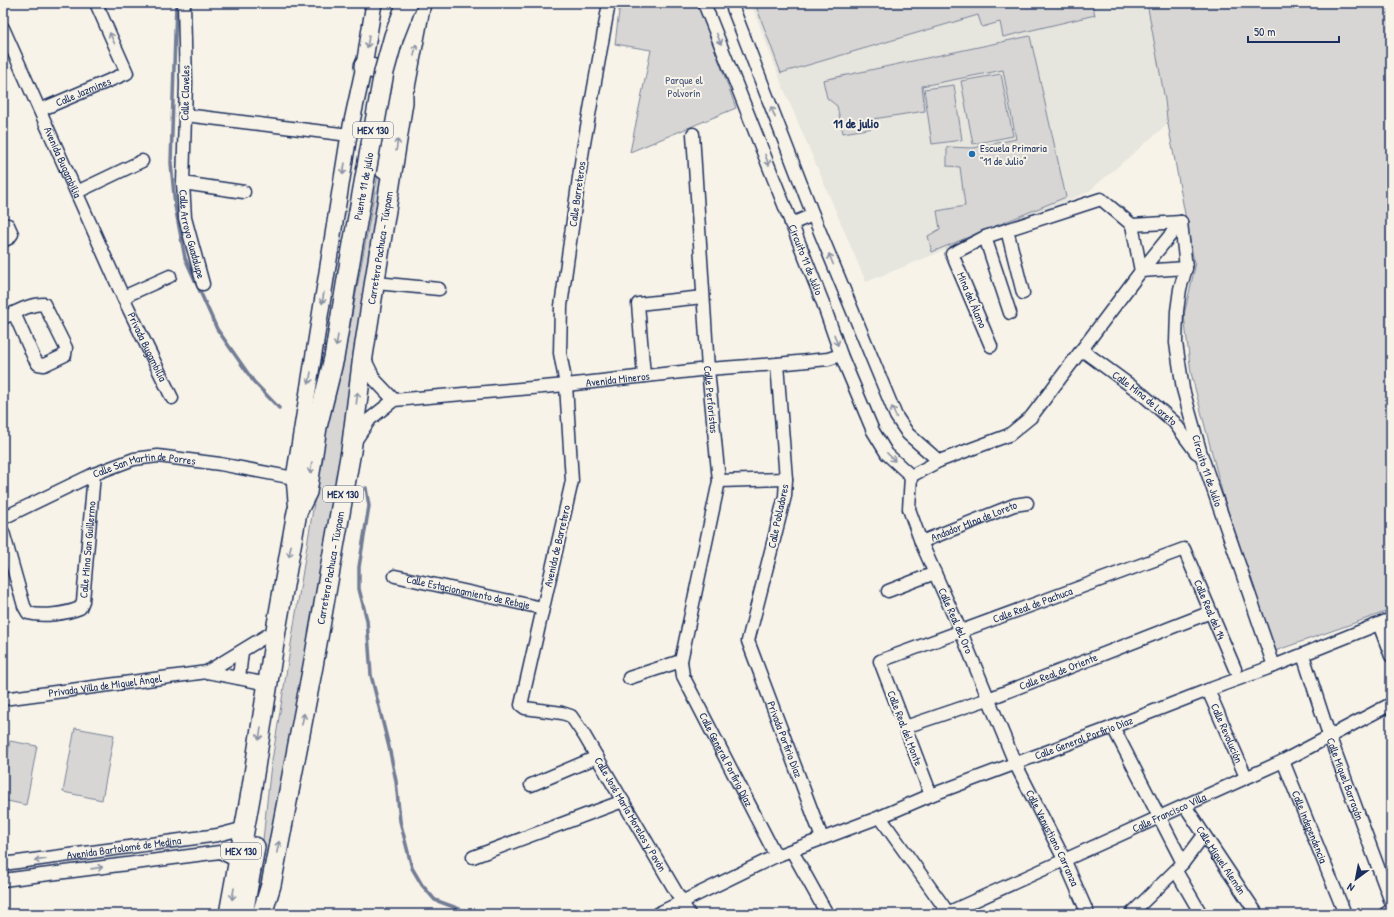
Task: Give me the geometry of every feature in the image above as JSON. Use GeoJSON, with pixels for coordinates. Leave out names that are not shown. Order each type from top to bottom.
{"type":"FeatureCollection","features":[{"type":"Feature","properties":{"kind":"main road","name":"Carretera Pachuca - Túxpam"},"geometry":{"type":"LineString","coordinates":[[262,914],[271,885],[313,666],[350,451],[363,356],[376,283],[385,214],[403,102],[400,3]]}},
{"type":"Feature","properties":{"kind":"main road","name":"Puente 11 de julio"},"geometry":{"type":"LineString","coordinates":[[297,512],[307,492],[317,427],[334,358],[384,72],[394,36],[407,3]]}},
{"type":"Feature","properties":{"kind":"main road"},"geometry":{"type":"LineString","coordinates":[[364,66],[381,71],[387,77],[383,154],[385,214]]}},
{"type":"Feature","properties":{"kind":"main road","name":"MEX 130"},"geometry":{"type":"LineString","coordinates":[[229,914],[252,787],[276,630],[297,512]]}},
{"type":"Feature","properties":{"kind":"main road"},"geometry":{"type":"LineString","coordinates":[[243,914],[255,847],[252,787]]}},
{"type":"Feature","properties":{"kind":"main road"},"geometry":{"type":"LineString","coordinates":[[271,885],[272,914]]}},
{"type":"Feature","properties":{"kind":"street","name":"Calle Jazmines"},"geometry":{"type":"LineString","coordinates":[[40,110],[127,73],[96,3]]}},
{"type":"Feature","properties":{"kind":"street","name":"Calle Claveles"},"geometry":{"type":"LineString","coordinates":[[183,183],[185,115],[184,3]]}},
{"type":"Feature","properties":{"kind":"street","name":"MEX 130"},"geometry":{"type":"LineString","coordinates":[[297,512],[294,478],[349,136],[364,66],[374,3]]}},
{"type":"Feature","properties":{"kind":"street","name":"Carretera Pachuca - Túxpam"},"geometry":{"type":"LineString","coordinates":[[403,102],[414,59],[423,3]]}},
{"type":"Feature","properties":{"kind":"street","name":"Calle Barreteros"},"geometry":{"type":"LineString","coordinates":[[566,386],[560,353],[561,306],[583,149],[609,3]]}},
{"type":"Feature","properties":{"kind":"street","name":"Circuito 11 de Julio"},"geometry":{"type":"LineString","coordinates":[[704,3],[823,303],[841,355],[873,431],[887,454],[911,476]]}},
{"type":"Feature","properties":{"kind":"street"},"geometry":{"type":"LineString","coordinates":[[731,3],[813,215],[896,416],[908,434],[939,460]]}},
{"type":"Feature","properties":{"kind":"street","name":"Avenida Bugambilia"},"geometry":{"type":"LineString","coordinates":[[3,28],[123,297]]}},
{"type":"Feature","properties":{"kind":"street"},"geometry":{"type":"LineString","coordinates":[[185,115],[349,136]]}},
{"type":"Feature","properties":{"kind":"street","name":"Calle Perforistas"},"geometry":{"type":"LineString","coordinates":[[681,661],[719,481],[708,369],[693,134]]}},
{"type":"Feature","properties":{"kind":"street"},"geometry":{"type":"LineString","coordinates":[[77,192],[142,161]]}},
{"type":"Feature","properties":{"kind":"street"},"geometry":{"type":"LineString","coordinates":[[183,183],[244,192]]}},
{"type":"Feature","properties":{"kind":"street","name":"Calle Arroyo Guadalupe"},"geometry":{"type":"LineString","coordinates":[[183,183],[185,218],[203,284]]}},
{"type":"Feature","properties":{"kind":"street"},"geometry":{"type":"LineString","coordinates":[[1010,313],[985,237],[1100,199],[1132,225],[1141,272]]}},
{"type":"Feature","properties":{"kind":"street"},"geometry":{"type":"LineString","coordinates":[[791,224],[813,215]]}},
{"type":"Feature","properties":{"kind":"street"},"geometry":{"type":"LineString","coordinates":[[911,476],[939,460],[1009,435],[1031,417],[1141,272],[1181,222]]}},
{"type":"Feature","properties":{"kind":"street"},"geometry":{"type":"LineString","coordinates":[[1132,225],[1181,222]]}},
{"type":"Feature","properties":{"kind":"street","name":"Circuito 11 de Julio"},"geometry":{"type":"LineString","coordinates":[[1181,222],[1186,268],[1180,289],[1177,311],[1176,343],[1183,389],[1201,454],[1274,666]]}},
{"type":"Feature","properties":{"kind":"street"},"geometry":{"type":"LineString","coordinates":[[3,224],[8,225],[12,234],[9,238],[3,241]]}},
{"type":"Feature","properties":{"kind":"street"},"geometry":{"type":"LineString","coordinates":[[1007,230],[1023,293]]}},
{"type":"Feature","properties":{"kind":"street","name":"Mina del Álamo"},"geometry":{"type":"LineString","coordinates":[[985,237],[952,254],[991,346]]}},
{"type":"Feature","properties":{"kind":"street"},"geometry":{"type":"LineString","coordinates":[[1141,272],[1186,268]]}},
{"type":"Feature","properties":{"kind":"street"},"geometry":{"type":"LineString","coordinates":[[123,297],[170,276]]}},
{"type":"Feature","properties":{"kind":"street"},"geometry":{"type":"LineString","coordinates":[[376,283],[439,289]]}},
{"type":"Feature","properties":{"kind":"street","name":"Privada Bugambilia"},"geometry":{"type":"LineString","coordinates":[[123,297],[172,398]]}},
{"type":"Feature","properties":{"kind":"street"},"geometry":{"type":"LineString","coordinates":[[644,376],[638,304],[703,297]]}},
{"type":"Feature","properties":{"kind":"street"},"geometry":{"type":"LineString","coordinates":[[35,304],[44,304],[66,348],[65,355],[44,364],[38,364],[8,315],[35,304]]}},
{"type":"Feature","properties":{"kind":"street","name":"Calle Mina de Loreto"},"geometry":{"type":"LineString","coordinates":[[1082,350],[1142,394],[1174,422],[1196,452],[1201,454]]}},
{"type":"Feature","properties":{"kind":"street","name":"Avenida Mineros"},"geometry":{"type":"LineString","coordinates":[[394,400],[566,386],[708,369],[828,359],[841,355]]}},
{"type":"Feature","properties":{"kind":"street"},"geometry":{"type":"LineString","coordinates":[[350,451],[361,430],[370,419],[394,400],[375,380],[363,356]]}},
{"type":"Feature","properties":{"kind":"street","name":"Calle Pobladores"},"geometry":{"type":"LineString","coordinates":[[748,641],[785,496],[786,479],[777,364]]}},
{"type":"Feature","properties":{"kind":"street","name":"Avenida de Barretero"},"geometry":{"type":"LineString","coordinates":[[566,386],[572,481],[521,705],[525,708],[562,713],[571,716]]}},
{"type":"Feature","properties":{"kind":"street","name":"Calle San Martin de Porres"},"geometry":{"type":"LineString","coordinates":[[3,518],[94,474],[134,459],[158,456],[220,464],[294,478]]}},
{"type":"Feature","properties":{"kind":"street","name":"Calle Mina San Guillermo"},"geometry":{"type":"LineString","coordinates":[[3,532],[24,606],[28,613],[36,615],[73,611],[80,608],[83,601],[94,474]]}},
{"type":"Feature","properties":{"kind":"street","name":"Calle Real del Oro"},"geometry":{"type":"LineString","coordinates":[[911,476],[909,509],[921,542],[961,632],[1015,763]]}},
{"type":"Feature","properties":{"kind":"street"},"geometry":{"type":"LineString","coordinates":[[719,481],[786,479]]}},
{"type":"Feature","properties":{"kind":"street","name":"Andador Mina de Loreto"},"geometry":{"type":"LineString","coordinates":[[921,542],[1014,505],[1027,503]]}},
{"type":"Feature","properties":{"kind":"street","name":"Calle Real del 14"},"geometry":{"type":"LineString","coordinates":[[1184,549],[1235,669]]}},
{"type":"Feature","properties":{"kind":"street","name":"Calle Real de Pachuca"},"geometry":{"type":"LineString","coordinates":[[880,661],[1184,549]]}},
{"type":"Feature","properties":{"kind":"street"},"geometry":{"type":"LineString","coordinates":[[888,591],[935,572]]}},
{"type":"Feature","properties":{"kind":"street","name":"Calle Estacionamiento de Rebaje"},"geometry":{"type":"LineString","coordinates":[[394,576],[542,608]]}},
{"type":"Feature","properties":{"kind":"street","name":"Calle Real de Oriente"},"geometry":{"type":"LineString","coordinates":[[905,727],[988,699],[1211,612]]}},
{"type":"Feature","properties":{"kind":"street","name":"Calle General Porfirio Díaz"},"geometry":{"type":"LineString","coordinates":[[657,914],[776,856],[880,818],[931,795],[1274,666],[1391,619]]}},
{"type":"Feature","properties":{"kind":"street"},"geometry":{"type":"LineString","coordinates":[[1379,624],[1391,656]]}},
{"type":"Feature","properties":{"kind":"street","name":"Privada Villa de Miguel Ángel"},"geometry":{"type":"LineString","coordinates":[[207,672],[276,630]]}},
{"type":"Feature","properties":{"kind":"street","name":"Privada Porfirio Díaz"},"geometry":{"type":"LineString","coordinates":[[748,641],[822,838]]}},
{"type":"Feature","properties":{"kind":"street"},"geometry":{"type":"LineString","coordinates":[[239,678],[242,651]]}},
{"type":"Feature","properties":{"kind":"street","name":"Calle Miguel Barragán"},"geometry":{"type":"LineString","coordinates":[[1302,654],[1329,735],[1391,902]]}},
{"type":"Feature","properties":{"kind":"street"},"geometry":{"type":"LineString","coordinates":[[629,678],[681,661]]}},
{"type":"Feature","properties":{"kind":"street","name":"Calle General Porfirio Díaz"},"geometry":{"type":"LineString","coordinates":[[681,661],[683,676],[776,856]]}},
{"type":"Feature","properties":{"kind":"street","name":"Calle Real del Monte"},"geometry":{"type":"LineString","coordinates":[[880,661],[931,795]]}},
{"type":"Feature","properties":{"kind":"street","name":"Privada Villa de Miguel Ángel"},"geometry":{"type":"LineString","coordinates":[[3,699],[207,672],[268,684]]}},
{"type":"Feature","properties":{"kind":"street","name":"Calle Revolución"},"geometry":{"type":"LineString","coordinates":[[1208,690],[1246,777]]}},
{"type":"Feature","properties":{"kind":"street","name":"Calle Francisco Villa"},"geometry":{"type":"LineString","coordinates":[[947,913],[1283,761],[1329,735],[1391,704]]}},
{"type":"Feature","properties":{"kind":"street","name":"Calle José María Morelos y Pavón"},"geometry":{"type":"LineString","coordinates":[[571,716],[597,757],[689,914]]}},
{"type":"Feature","properties":{"kind":"street"},"geometry":{"type":"LineString","coordinates":[[1113,727],[1159,818],[1201,914]]}},
{"type":"Feature","properties":{"kind":"street"},"geometry":{"type":"LineString","coordinates":[[531,785],[597,757]]}},
{"type":"Feature","properties":{"kind":"street","name":"Calle Independencia"},"geometry":{"type":"LineString","coordinates":[[1283,761],[1345,914]]}},
{"type":"Feature","properties":{"kind":"street","name":"Calle Venustiano Carranza"},"geometry":{"type":"LineString","coordinates":[[1015,763],[1064,859],[1088,914]]}},
{"type":"Feature","properties":{"kind":"street"},"geometry":{"type":"LineString","coordinates":[[473,857],[623,802]]}},
{"type":"Feature","properties":{"kind":"street","name":"Calle Miguel Alemán"},"geometry":{"type":"LineString","coordinates":[[1185,806],[1257,914]]}},
{"type":"Feature","properties":{"kind":"street"},"geometry":{"type":"LineString","coordinates":[[880,818],[947,913]]}},
{"type":"Feature","properties":{"kind":"street","name":"Avenida Bartolomé de Medina"},"geometry":{"type":"LineString","coordinates":[[3,864],[218,835],[245,828]]}},
{"type":"Feature","properties":{"kind":"street"},"geometry":{"type":"LineString","coordinates":[[1131,914],[1180,867],[1204,835]]}},
{"type":"Feature","properties":{"kind":"street"},"geometry":{"type":"LineString","coordinates":[[792,851],[827,914]]}},
{"type":"Feature","properties":{"kind":"street","name":"Avenida Bartolomé de Medina"},"geometry":{"type":"LineString","coordinates":[[3,880],[220,852],[239,862]]}},
{"type":"Feature","properties":{"kind":"street"},"geometry":{"type":"LineString","coordinates":[[62,857],[64,873]]}},
{"type":"Feature","properties":{"kind":"street"},"geometry":{"type":"LineString","coordinates":[[1385,914],[1391,910]]}},
{"type":"Feature","properties":{"kind":"shaded area","name":"Escuela Primaria \"11 de Julio\""},"geometry":{"type":"Polygon","coordinates":[[[751,3],[1163,3],[1178,115],[1088,192],[866,282],[783,87],[751,3]]]}},
{"type":"Feature","properties":{"kind":"green space","name":"Parque el Polvorín"},"geometry":{"type":"Polygon","coordinates":[[[620,3],[698,3],[736,108],[630,152],[651,50],[615,44],[620,3]]]}},
{"type":"Feature","properties":{"kind":"green space"},"geometry":{"type":"Polygon","coordinates":[[[755,3],[1092,3],[1095,15],[1003,37],[1000,22],[982,27],[978,15],[781,73],[755,3]]]}},
{"type":"Feature","properties":{"kind":"green space"},"geometry":{"type":"Polygon","coordinates":[[[1147,3],[1391,3],[1391,610],[1275,651],[1224,499],[1191,373],[1184,315],[1195,267],[1147,3]]]}},
{"type":"Feature","properties":{"kind":"green space"},"geometry":{"type":"Polygon","coordinates":[[[1030,36],[1066,197],[932,252],[928,236],[940,229],[937,211],[965,206],[960,167],[947,166],[947,147],[973,148],[1016,139],[1003,70],[922,86],[925,111],[873,119],[873,128],[843,133],[837,106],[827,98],[823,80],[1030,36]]]}},
{"type":"Feature","properties":{"kind":"green space"},"geometry":{"type":"Polygon","coordinates":[[[1001,74],[1013,136],[973,144],[961,81],[1001,74]]]}},
{"type":"Feature","properties":{"kind":"green space"},"geometry":{"type":"Polygon","coordinates":[[[954,85],[962,140],[932,144],[924,89],[954,85]]]}},
{"type":"Feature","properties":{"kind":"green space"},"geometry":{"type":"Polygon","coordinates":[[[381,158],[382,195],[332,515],[296,709],[255,914],[250,914],[263,840],[270,773],[328,417],[345,353],[381,158]]]}},
{"type":"Feature","properties":{"kind":"green space"},"geometry":{"type":"Polygon","coordinates":[[[75,728],[114,735],[102,800],[63,792],[75,728]]]}},
{"type":"Feature","properties":{"kind":"green space"},"geometry":{"type":"Polygon","coordinates":[[[10,741],[37,746],[26,805],[3,800],[3,776],[10,741]]]}},
{"type":"Feature","properties":{"kind":"waterway"},"geometry":{"type":"LineString","coordinates":[[176,3],[171,163],[175,206],[185,258],[217,329],[254,382],[279,408]]}},
{"type":"Feature","properties":{"kind":"waterway"},"geometry":{"type":"LineString","coordinates":[[366,488],[369,506],[359,567],[359,589],[367,620],[371,675],[396,781],[400,821],[412,868],[422,885],[435,900],[473,914]]}},
{"type":"Feature","properties":{"kind":"place","name":"Escuela Primaria \"11 de Julio\""},"geometry":{"type":"Point","coordinates":[972,154]}},
{"type":"Feature","properties":{"kind":"district","name":"11 de julio"},"geometry":{"type":"Point","coordinates":[856,123]}}]}
